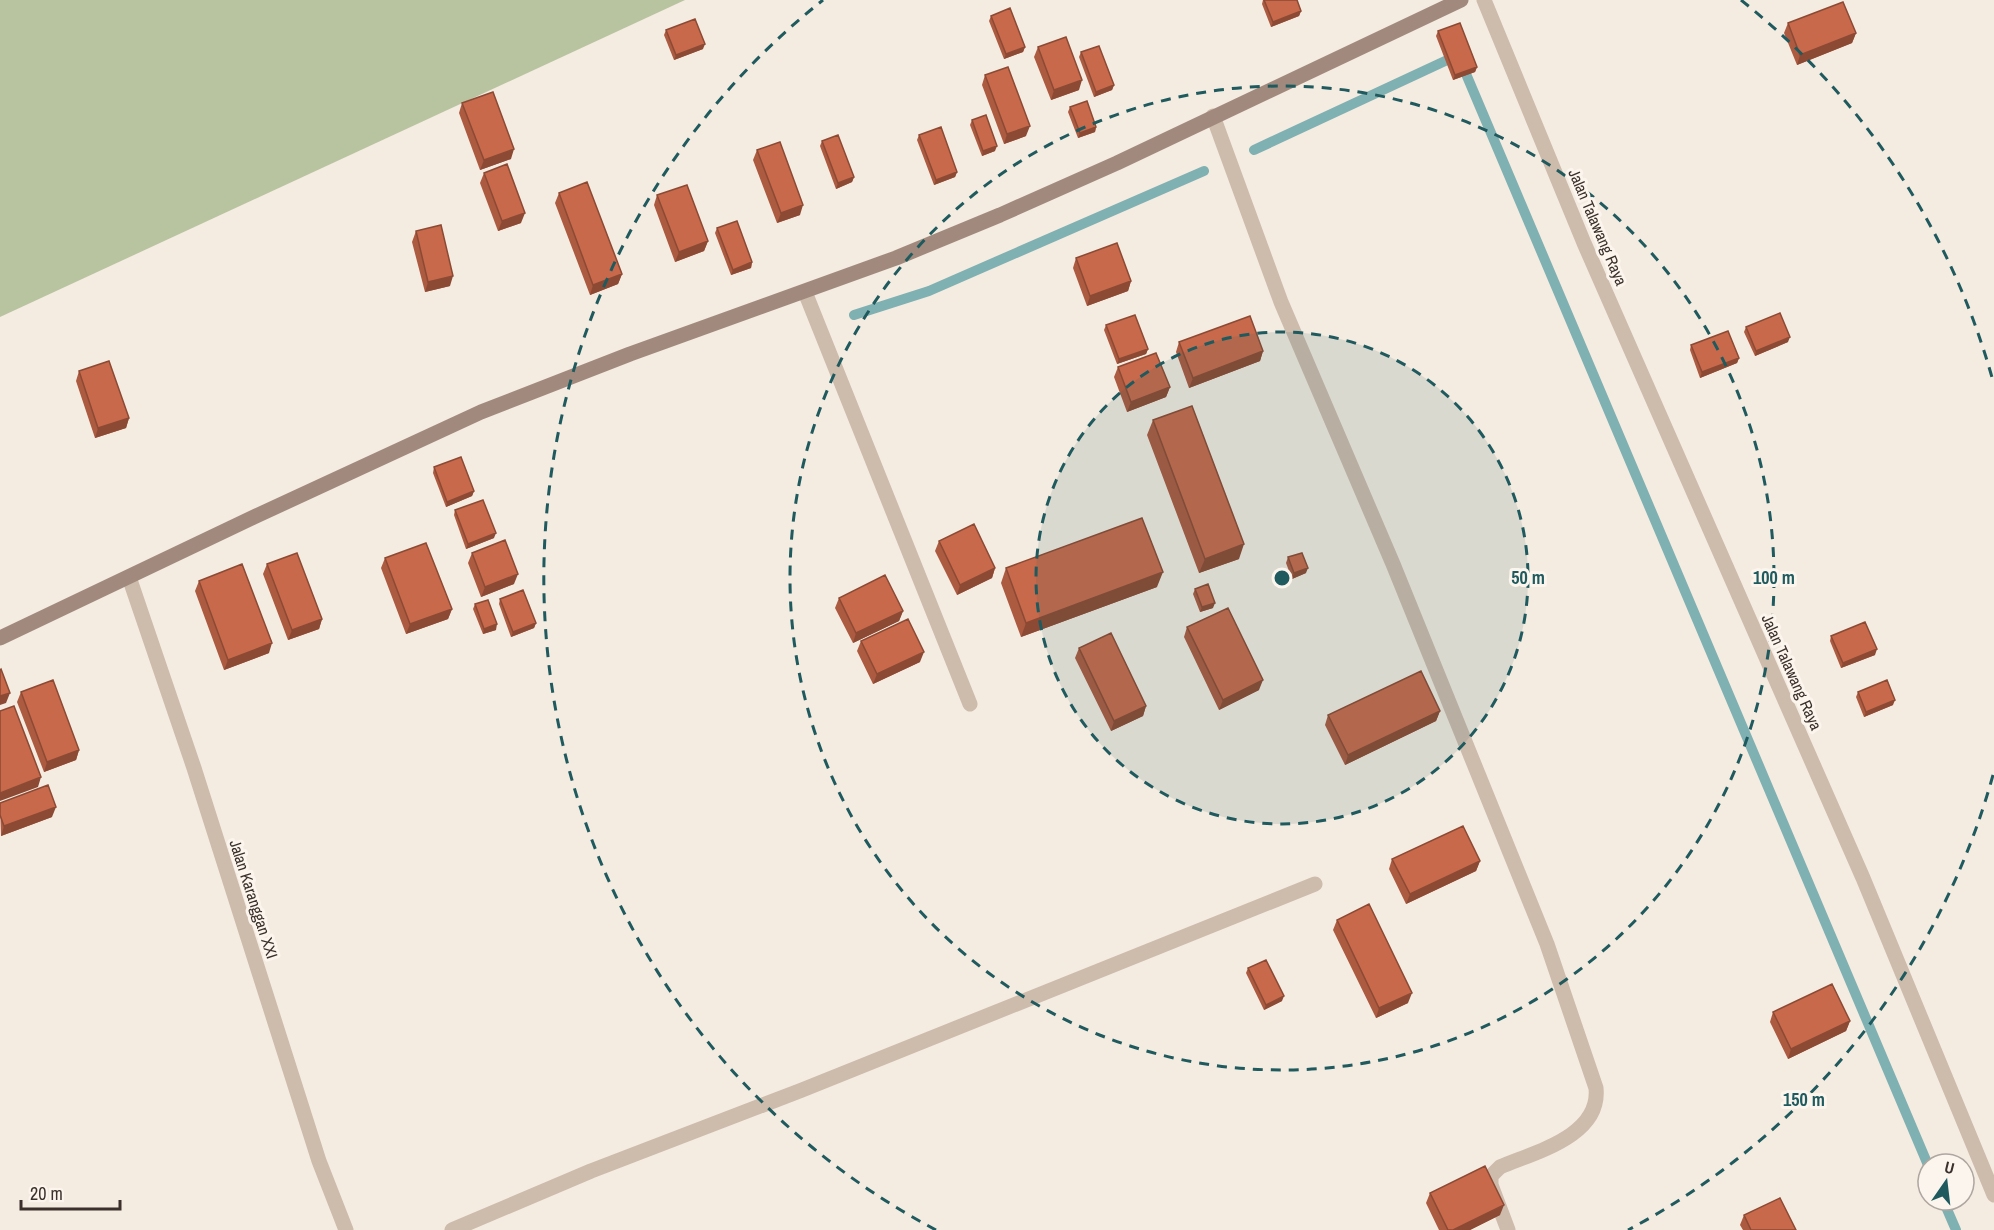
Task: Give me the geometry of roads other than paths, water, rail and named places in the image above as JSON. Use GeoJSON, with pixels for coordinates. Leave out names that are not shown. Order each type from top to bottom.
{"type":"FeatureCollection","features":[{"type":"Feature","properties":{"kind":"street"},"geometry":{"type":"LineString","coordinates":[[0,638],[481,412],[630,354],[896,258],[1000,215],[1117,163],[1461,0]]}},
{"type":"Feature","properties":{"kind":"street","name":"Jalan Talawang Raya"},"geometry":{"type":"LineString","coordinates":[[1484,0],[1584,243],[1853,857],[1993,1191]]}},
{"type":"Feature","properties":{"kind":"street"},"geometry":{"type":"LineString","coordinates":[[1213,116],[1281,302],[1398,575],[1534,912],[1596,1088],[1595,1109],[1588,1121],[1575,1132],[1560,1141],[1500,1167],[1491,1176],[1493,1190],[1508,1230]]}},
{"type":"Feature","properties":{"kind":"street"},"geometry":{"type":"LineString","coordinates":[[805,292],[970,704]]}},
{"type":"Feature","properties":{"kind":"street","name":"Jalan Karanggan XXI"},"geometry":{"type":"LineString","coordinates":[[129,577],[194,768],[319,1161],[346,1230]]}},
{"type":"Feature","properties":{"kind":"street"},"geometry":{"type":"LineString","coordinates":[[452,1230],[591,1172],[802,1090],[1314,884]]}},
{"type":"Feature","properties":{"kind":"waterway"},"geometry":{"type":"LineString","coordinates":[[1254,150],[1458,55],[1922,1152]]}},
{"type":"Feature","properties":{"kind":"waterway"},"geometry":{"type":"LineString","coordinates":[[854,315],[929,291],[1204,171]]}},
{"type":"Feature","properties":{"kind":"waterway"},"geometry":{"type":"LineString","coordinates":[[1948,1212],[1956,1230]]}}]}
